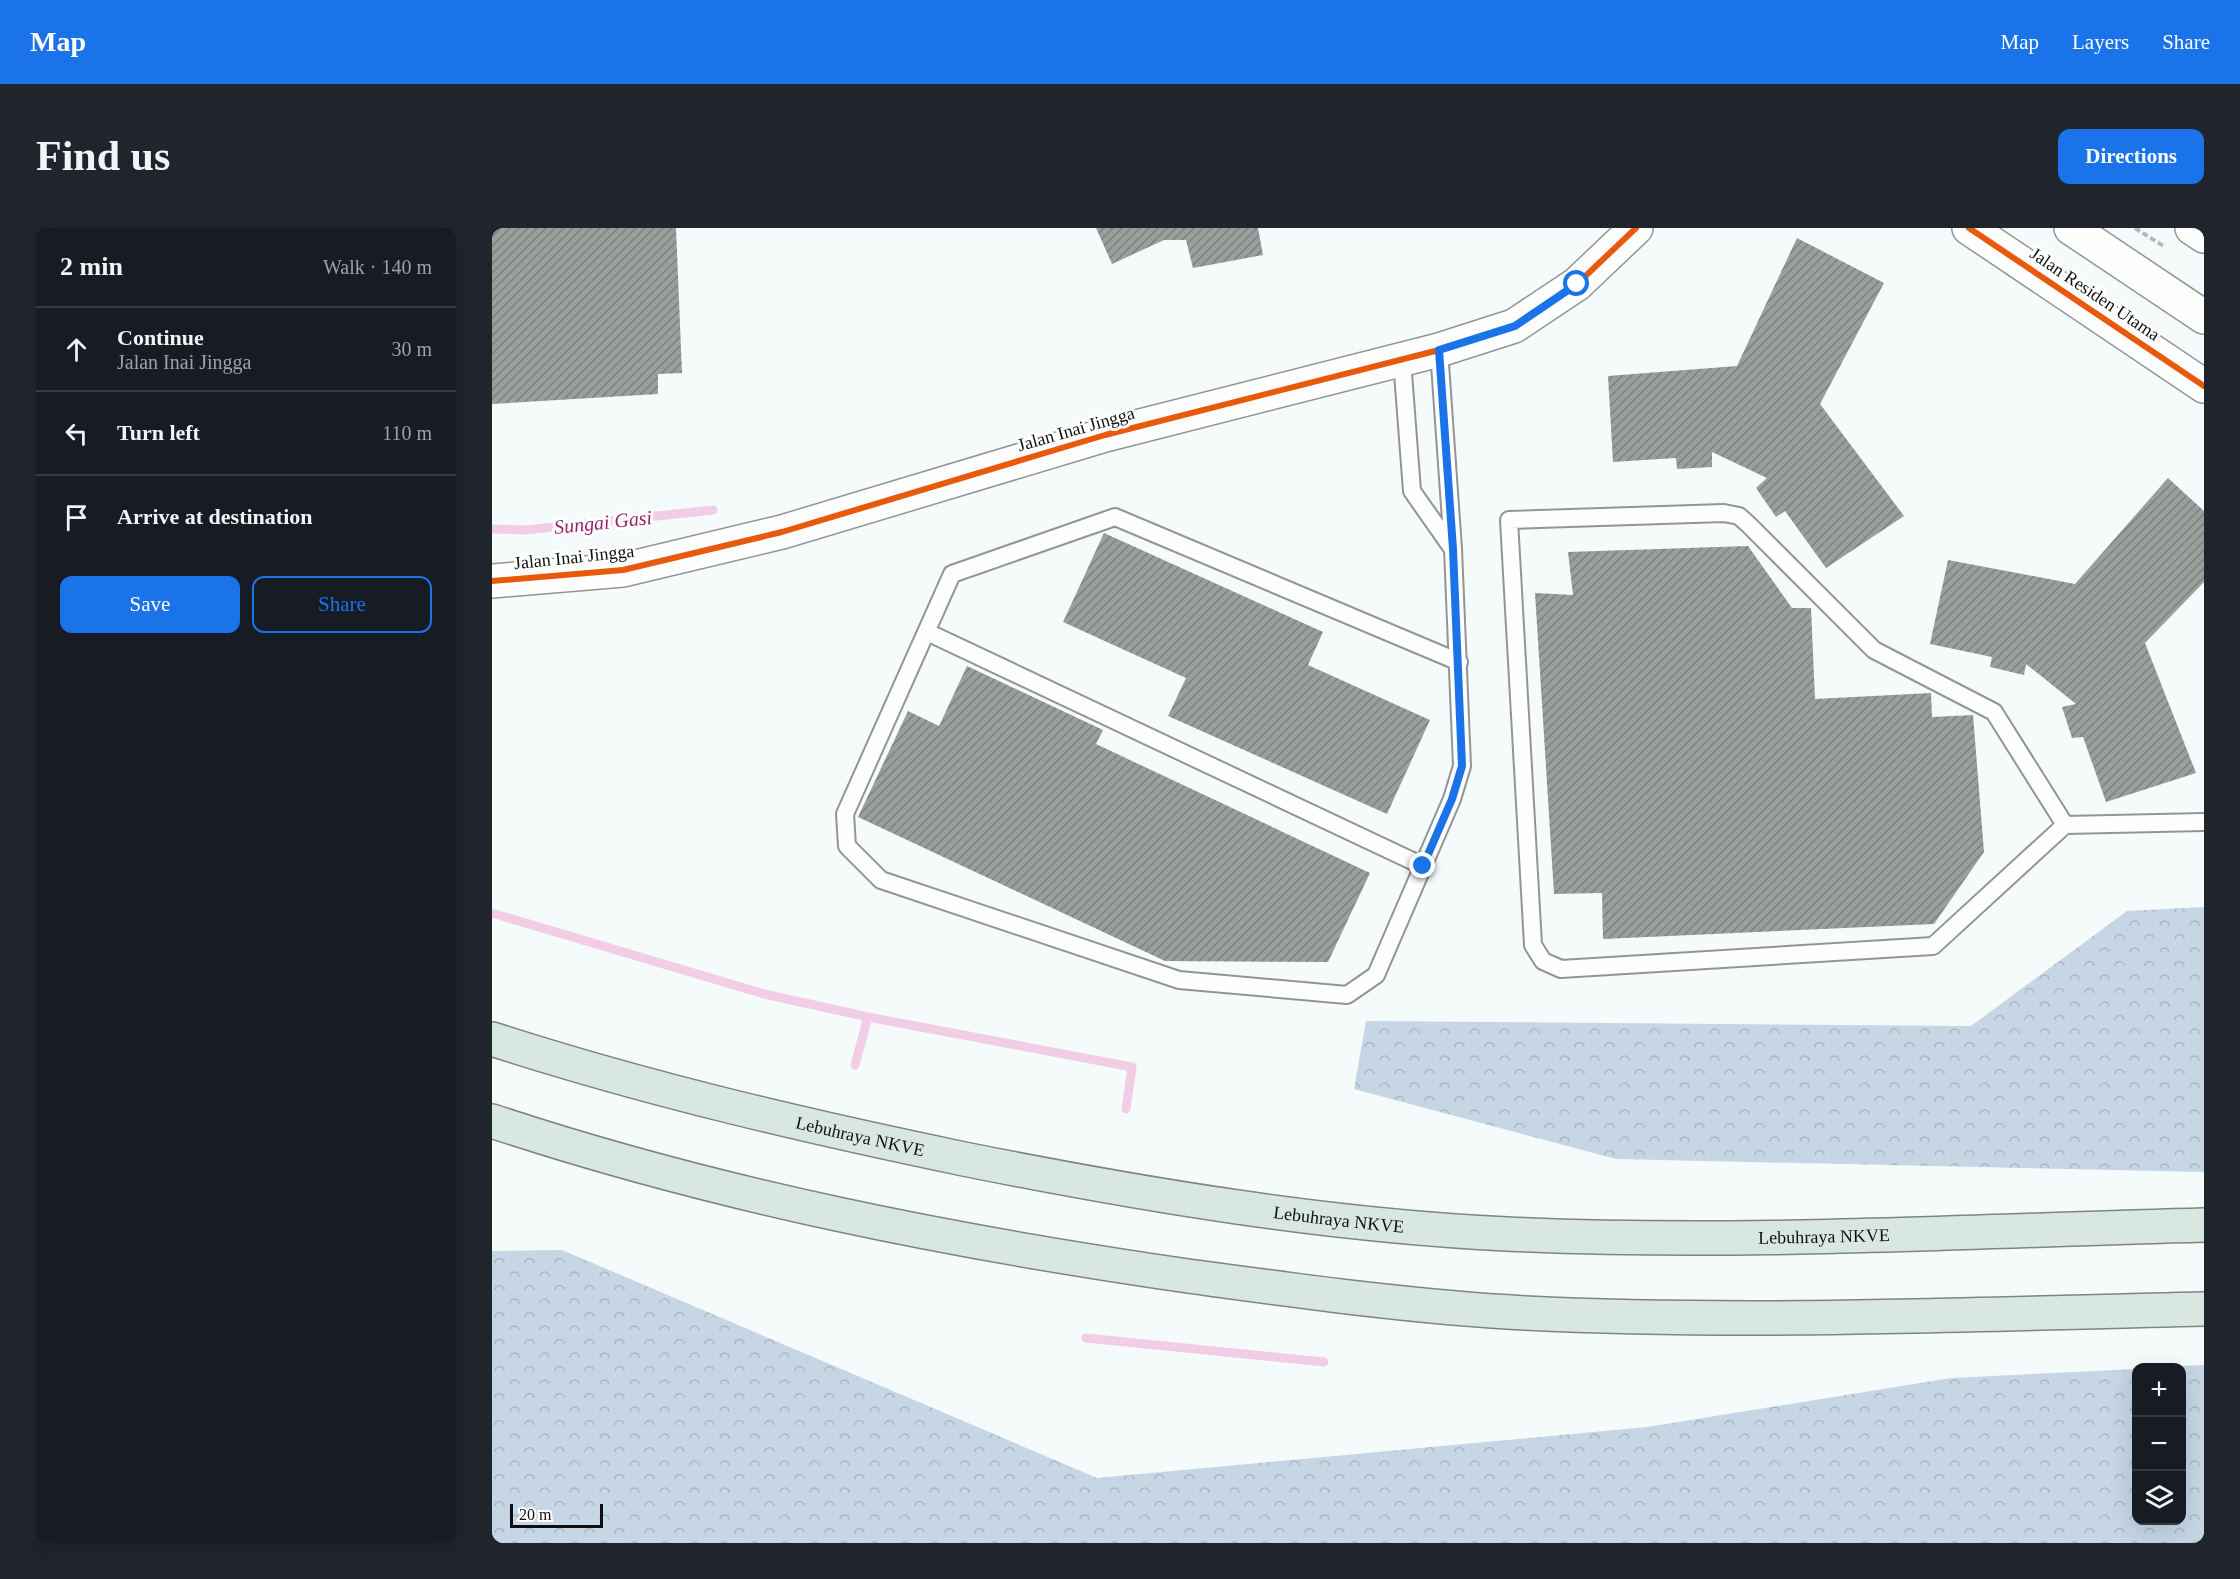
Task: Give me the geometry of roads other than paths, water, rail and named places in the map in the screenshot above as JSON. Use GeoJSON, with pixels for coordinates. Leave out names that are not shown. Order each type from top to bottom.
{"type":"FeatureCollection","features":[{"type":"Feature","properties":{"kind":"highway","name":"Lebuhraya NKVE"},"geometry":{"type":"LineString","coordinates":[[492,1039],[556,1060],[801,1126],[1048,1176],[1300,1218],[1508,1234],[1725,1237],[2204,1225]]}},
{"type":"Feature","properties":{"kind":"highway"},"geometry":{"type":"LineString","coordinates":[[492,1121],[543,1138],[766,1198],[1034,1254],[1287,1290],[1522,1313],[1752,1320],[2204,1309]]}},
{"type":"Feature","properties":{"kind":"street","name":"Jalan Inai Jingga"},"geometry":{"type":"LineString","coordinates":[[492,581],[623,570],[782,532],[1105,435],[1439,350],[1515,326],[1577,284],[1636,228]]}},
{"type":"Feature","properties":{"kind":"street","name":"Jalan Residen Utama"},"geometry":{"type":"LineString","coordinates":[[1969,228],[2204,386]]}},
{"type":"Feature","properties":{"kind":"street"},"geometry":{"type":"LineString","coordinates":[[2071,228],[2204,317]]}},
{"type":"Feature","properties":{"kind":"street"},"geometry":{"type":"LineString","coordinates":[[2192,228],[2204,236]]}},
{"type":"Feature","properties":{"kind":"lane"},"geometry":{"type":"LineString","coordinates":[[1439,350],[1453,549],[1459,662],[1462,766],[1452,799],[1376,975],[1347,995],[1179,980],[881,880],[847,846],[845,814],[952,574],[1115,517],[1459,662]]}},
{"type":"Feature","properties":{"kind":"lane"},"geometry":{"type":"LineString","coordinates":[[1402,360],[1412,491],[1453,549]]}},
{"type":"Feature","properties":{"kind":"lane"},"geometry":{"type":"LineString","coordinates":[[2066,825],[1995,712],[1874,650],[1739,516],[1724,513],[1509,520],[1533,945],[1543,961],[1561,969],[1933,946],[2066,825],[2204,822]]}},
{"type":"Feature","properties":{"kind":"lane"},"geometry":{"type":"LineString","coordinates":[[927,632],[1423,866]]}},
{"type":"Feature","properties":{"kind":"waterway","name":"Sungai Gasi"},"geometry":{"type":"LineString","coordinates":[[492,529],[526,530],[713,510]]}},
{"type":"Feature","properties":{"kind":"waterway"},"geometry":{"type":"LineString","coordinates":[[492,913],[764,994],[868,1017],[1132,1067],[1126,1109]]}},
{"type":"Feature","properties":{"kind":"waterway"},"geometry":{"type":"LineString","coordinates":[[855,1065],[868,1017]]}},
{"type":"Feature","properties":{"kind":"waterway"},"geometry":{"type":"LineString","coordinates":[[1086,1338],[1324,1362]]}}]}
